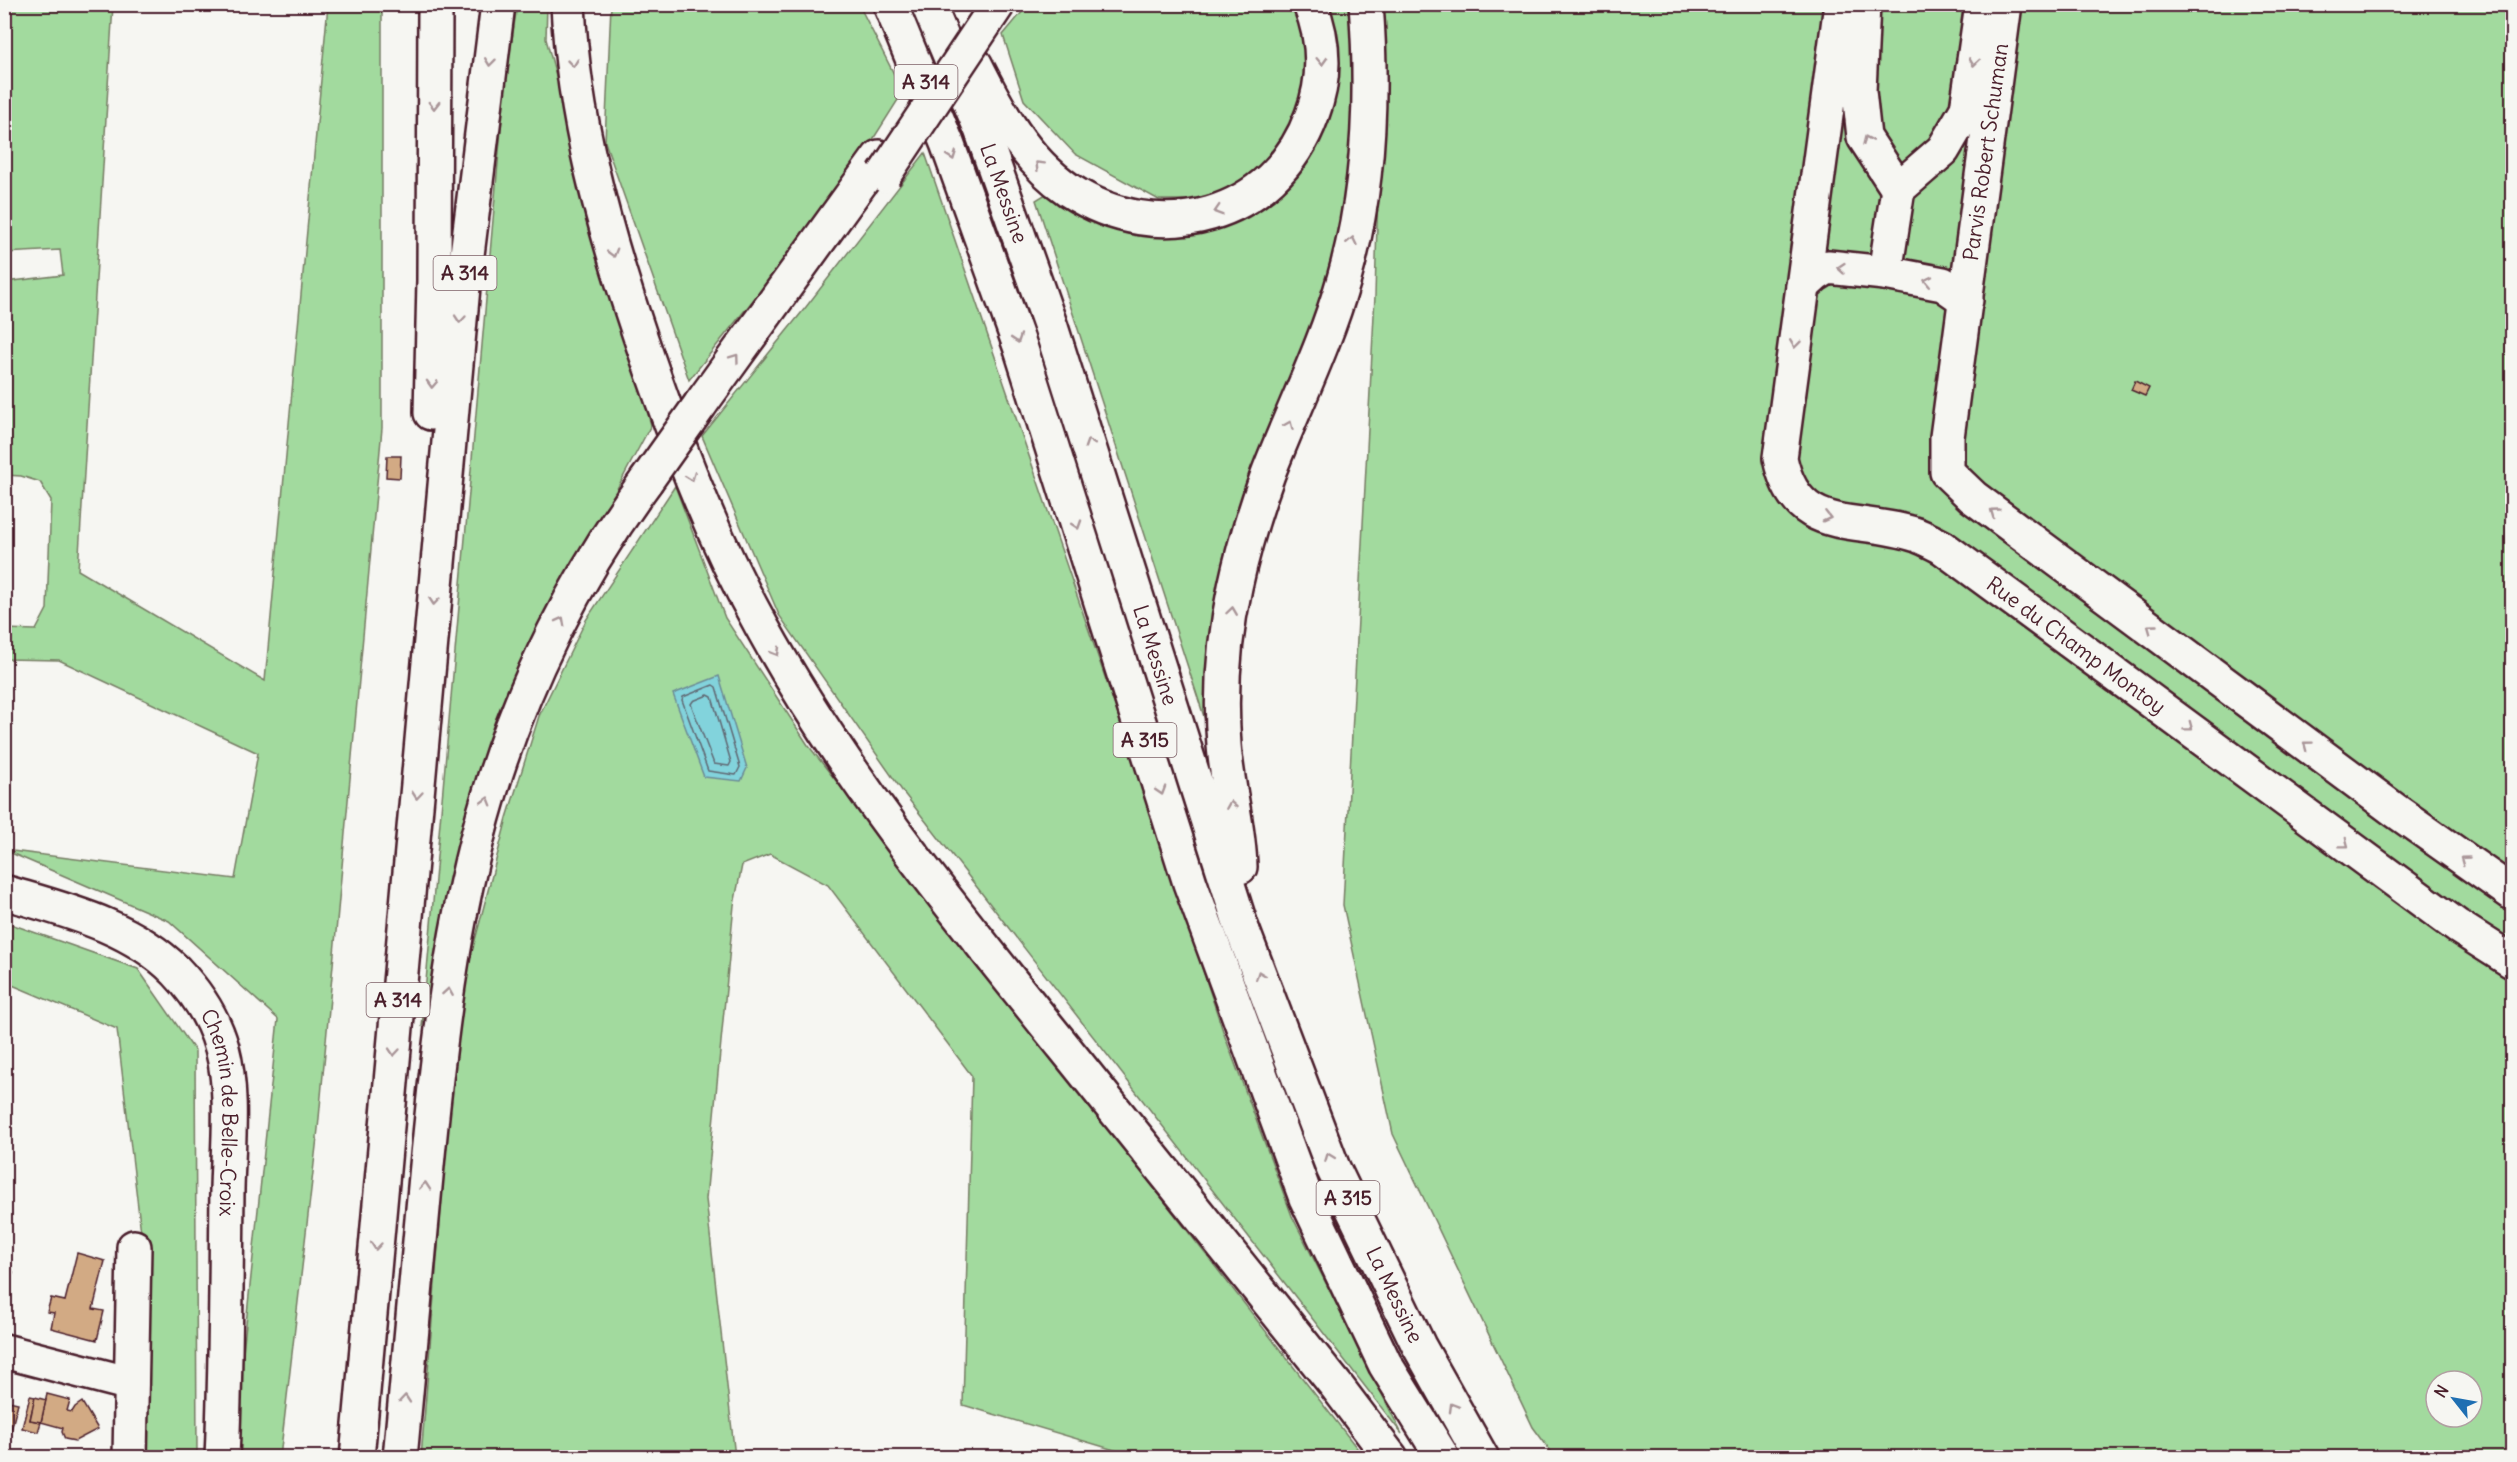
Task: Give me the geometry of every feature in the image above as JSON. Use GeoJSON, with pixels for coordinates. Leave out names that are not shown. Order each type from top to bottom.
{"type":"FeatureCollection","features":[{"type":"Feature","properties":{"kind":"main road"},"geometry":{"type":"LineString","coordinates":[[435,4],[435,280],[428,470],[440,542]]}},
{"type":"Feature","properties":{"kind":"main road","name":"A 314"},"geometry":{"type":"LineString","coordinates":[[357,1458],[463,287],[498,4]]}},
{"type":"Feature","properties":{"kind":"main road"},"geometry":{"type":"LineString","coordinates":[[568,4],[579,112],[597,197],[621,279],[702,506],[729,565],[761,625],[827,734],[904,845],[1338,1388],[1391,1458]]}},
{"type":"Feature","properties":{"kind":"main road","name":"La Messine"},"geometry":{"type":"LineString","coordinates":[[890,4],[947,143],[1020,346],[1190,883],[1306,1198],[1385,1364],[1443,1458]]}},
{"type":"Feature","properties":{"kind":"main road","name":"La Messine"},"geometry":{"type":"LineString","coordinates":[[928,4],[981,129],[1052,327],[1242,926],[1333,1168],[1419,1346],[1482,1458]]}},
{"type":"Feature","properties":{"kind":"main road"},"geometry":{"type":"LineString","coordinates":[[944,4],[996,105],[1028,153],[1046,172],[1070,190],[1114,211],[1147,220],[1170,220],[1193,218],[1221,211],[1243,200],[1276,174],[1299,147],[1320,95],[1322,69],[1321,42],[1310,4]]}},
{"type":"Feature","properties":{"kind":"main road","name":"A 314"},"geometry":{"type":"LineString","coordinates":[[400,1458],[436,1076],[448,987],[475,848],[500,764],[534,675],[595,557],[646,480],[700,405],[881,166],[971,4]]}},
{"type":"Feature","properties":{"kind":"main road"},"geometry":{"type":"LineString","coordinates":[[881,166],[998,4]]}},
{"type":"Feature","properties":{"kind":"main road"},"geometry":{"type":"LineString","coordinates":[[1242,926],[1239,855],[1224,745],[1223,691],[1227,645],[1235,588],[1252,524],[1268,476],[1322,345],[1344,278],[1359,210],[1367,142],[1366,4]]}},
{"type":"Feature","properties":{"kind":"main road"},"geometry":{"type":"LineString","coordinates":[[1814,210],[1830,182],[1836,152],[1837,108],[1830,86],[1841,4]]}},
{"type":"Feature","properties":{"kind":"main road"},"geometry":{"type":"LineString","coordinates":[[1863,4],[1859,91],[1864,137],[1898,189]]}},
{"type":"Feature","properties":{"kind":"main road"},"geometry":{"type":"LineString","coordinates":[[1885,273],[1898,189],[1943,150],[1967,109],[1982,4]]}},
{"type":"Feature","properties":{"kind":"main road","name":"Parvis Robert Schuman"},"geometry":{"type":"LineString","coordinates":[[1966,300],[2006,4]]}},
{"type":"Feature","properties":{"kind":"main road","name":"Rue du Champ Montoy"},"geometry":{"type":"LineString","coordinates":[[1830,86],[1780,458],[1785,479],[1804,506],[1819,516],[1916,534],[1942,546],[2457,926],[2512,961]]}},
{"type":"Feature","properties":{"kind":"main road"},"geometry":{"type":"LineString","coordinates":[[1803,286],[1815,274],[1828,267],[1885,273],[1943,284],[1966,300],[1947,437],[1947,472],[1983,504],[2405,818],[2512,893]]}},
{"type":"Feature","properties":{"kind":"main road","name":"Chemin de Belle-Croix"},"geometry":{"type":"LineString","coordinates":[[4,892],[83,916],[113,928],[138,942],[176,971],[204,1006],[214,1027],[222,1050],[228,1116],[225,1397],[222,1458]]}},
{"type":"Feature","properties":{"kind":"main road"},"geometry":{"type":"LineString","coordinates":[[130,1458],[134,1247]]}},
{"type":"Feature","properties":{"kind":"main road"},"geometry":{"type":"LineString","coordinates":[[4,1351],[130,1384]]}},
{"type":"Feature","properties":{"kind":"green space"},"geometry":{"type":"Polygon","coordinates":[[[5,5],[113,5],[78,570],[265,681],[328,5],[382,5],[382,428],[318,1129],[280,1457],[232,1457],[278,1019],[169,921],[4,850],[235,879],[258,753],[59,660],[5,659],[5,629],[36,630],[47,609],[51,500],[40,482],[21,476],[5,475],[5,282],[63,275],[60,250],[5,253],[5,5]]]}},
{"type":"Feature","properties":{"kind":"green space"},"geometry":{"type":"Polygon","coordinates":[[[517,5],[547,5],[546,39],[651,425],[533,646],[475,797],[422,1027],[504,95],[517,5]]]}},
{"type":"Feature","properties":{"kind":"green space"},"geometry":{"type":"Polygon","coordinates":[[[611,5],[859,5],[903,92],[839,193],[689,380],[605,142],[611,5]]]}},
{"type":"Feature","properties":{"kind":"green space"},"geometry":{"type":"Polygon","coordinates":[[[1028,5],[1292,5],[1305,41],[1306,84],[1291,127],[1270,161],[1232,187],[1201,200],[1159,200],[1075,154],[1024,100],[1003,35],[1028,5]]]}},
{"type":"Feature","properties":{"kind":"green space"},"geometry":{"type":"Polygon","coordinates":[[[1327,5],[1351,5],[1353,94],[1351,159],[1328,291],[1210,735],[1036,200],[1054,189],[1228,223],[1274,200],[1317,146],[1330,112],[1327,5]]]}},
{"type":"Feature","properties":{"kind":"green space"},"geometry":{"type":"Polygon","coordinates":[[[1383,5],[2512,5],[2512,1457],[1555,1457],[1533,1427],[1393,1134],[1343,905],[1375,296],[1383,5]]]}},
{"type":"Feature","properties":{"kind":"green space"},"geometry":{"type":"Polygon","coordinates":[[[925,153],[1129,747],[1224,1034],[1292,1216],[1402,1434],[903,792],[779,615],[702,436],[806,307],[925,153]]]}},
{"type":"Feature","properties":{"kind":"green space"},"geometry":{"type":"Polygon","coordinates":[[[675,486],[725,618],[808,745],[1364,1457],[1138,1457],[963,1405],[972,1076],[828,885],[770,854],[742,865],[734,905],[706,1199],[735,1457],[421,1458],[457,1009],[507,818],[539,716],[586,620],[675,486]]]}},
{"type":"Feature","properties":{"kind":"green space"},"geometry":{"type":"Polygon","coordinates":[[[5,922],[138,969],[195,1051],[197,1457],[136,1457],[142,1241],[117,1029],[5,982],[5,922]]]}},
{"type":"Feature","properties":{"kind":"water"},"geometry":{"type":"Polygon","coordinates":[[[719,676],[747,768],[741,781],[704,777],[673,694],[719,676]]]}},
{"type":"Feature","properties":{"kind":"building"},"geometry":{"type":"Polygon","coordinates":[[[2135,381],[2149,388],[2145,396],[2131,390],[2135,381]]]}},
{"type":"Feature","properties":{"kind":"building"},"geometry":{"type":"Polygon","coordinates":[[[387,456],[401,456],[400,478],[386,477],[387,456]]]}},
{"type":"Feature","properties":{"kind":"building"},"geometry":{"type":"Polygon","coordinates":[[[77,1253],[105,1261],[93,1309],[104,1311],[97,1340],[51,1328],[54,1313],[47,1312],[51,1298],[65,1301],[77,1253]]]}},
{"type":"Feature","properties":{"kind":"building"},"geometry":{"type":"Polygon","coordinates":[[[4,1269],[13,1272],[9,1285],[4,1284],[4,1269]]]}},
{"type":"Feature","properties":{"kind":"building"},"geometry":{"type":"Polygon","coordinates":[[[47,1394],[70,1400],[67,1411],[72,1412],[82,1402],[98,1429],[75,1441],[65,1439],[63,1428],[41,1422],[47,1394]]]}},
{"type":"Feature","properties":{"kind":"building"},"geometry":{"type":"Polygon","coordinates":[[[30,1396],[35,1397],[30,1420],[41,1422],[38,1432],[22,1428],[30,1396]]]}},
{"type":"Feature","properties":{"kind":"building"},"geometry":{"type":"Polygon","coordinates":[[[35,1397],[46,1400],[41,1422],[30,1420],[35,1397]]]}},
{"type":"Feature","properties":{"kind":"building"},"geometry":{"type":"Polygon","coordinates":[[[4,1400],[18,1403],[7,1446],[4,1445],[4,1400]]]}}]}
